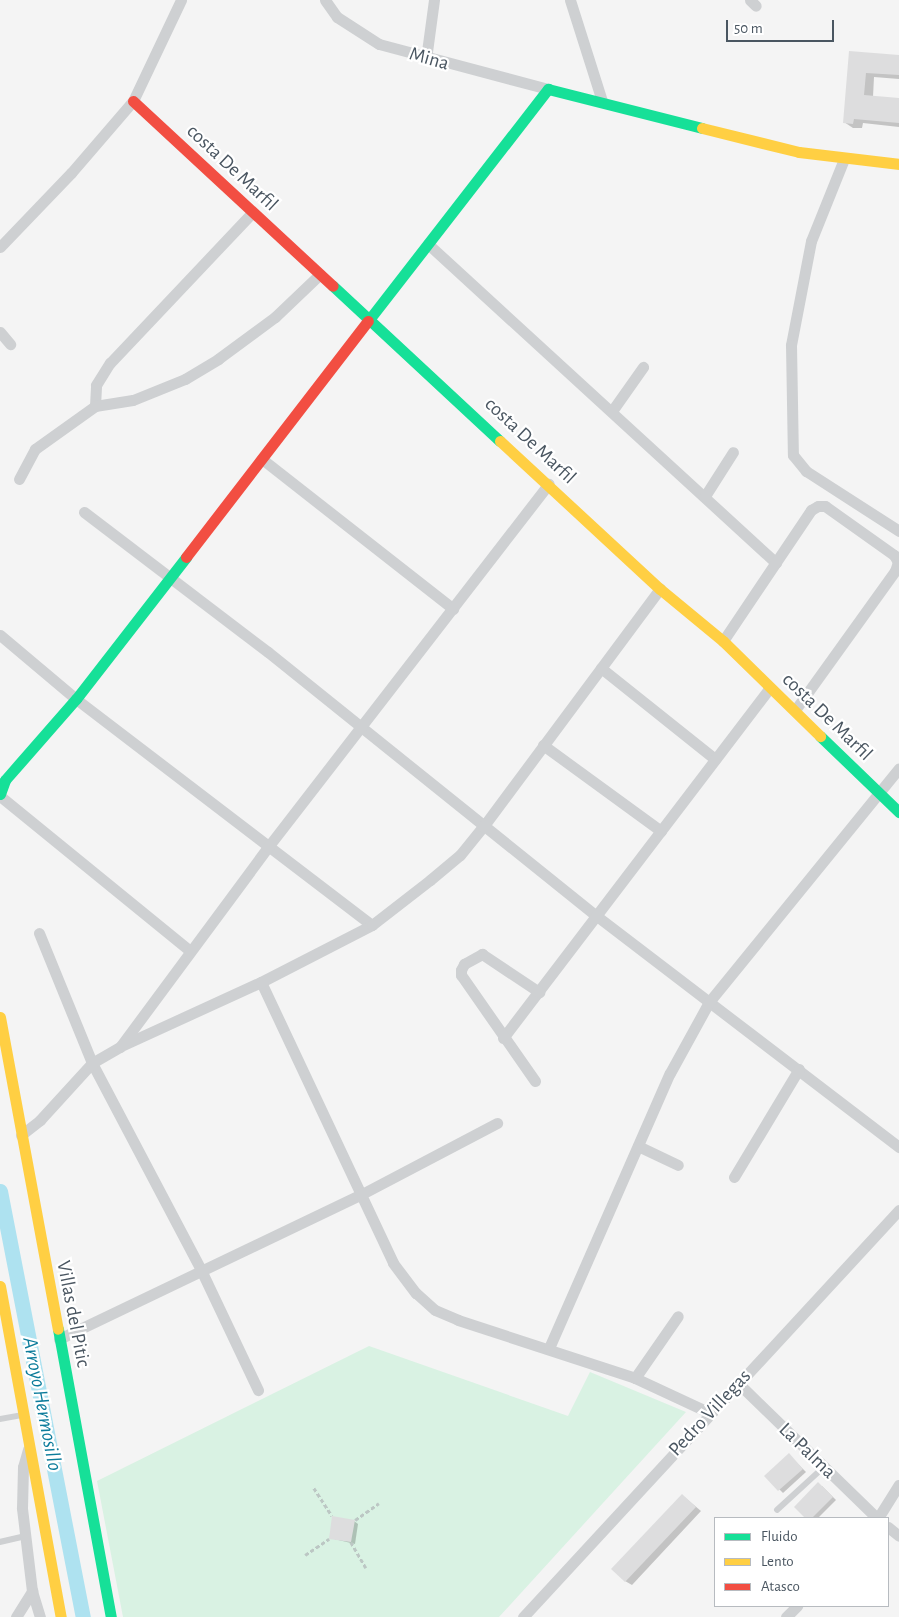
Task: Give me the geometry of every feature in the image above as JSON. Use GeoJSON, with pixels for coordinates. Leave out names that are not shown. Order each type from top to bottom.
{"type":"FeatureCollection","features":[{"type":"Feature","properties":{"kind":"street"},"geometry":{"type":"LineString","coordinates":[[0,247],[71,173],[133,101],[180,0]]}},
{"type":"Feature","properties":{"kind":"street","name":"Mina"},"geometry":{"type":"LineString","coordinates":[[325,0],[337,17],[356,31],[379,44],[426,59],[548,89]]}},
{"type":"Feature","properties":{"kind":"street"},"geometry":{"type":"LineString","coordinates":[[426,59],[434,0]]}},
{"type":"Feature","properties":{"kind":"street"},"geometry":{"type":"LineString","coordinates":[[570,0],[602,101]]}},
{"type":"Feature","properties":{"kind":"street"},"geometry":{"type":"LineString","coordinates":[[190,951],[0,795],[2,782],[76,699],[169,576],[262,459],[548,89],[602,101],[754,142],[844,159],[899,164]]}},
{"type":"Feature","properties":{"kind":"street","name":"costa De Marfil"},"geometry":{"type":"LineString","coordinates":[[133,101],[252,213],[549,484],[660,589],[722,641],[899,812]]}},
{"type":"Feature","properties":{"kind":"street"},"geometry":{"type":"LineString","coordinates":[[844,159],[811,241],[794,328],[790,384],[793,455],[806,470],[899,530]]}},
{"type":"Feature","properties":{"kind":"street"},"geometry":{"type":"LineString","coordinates":[[94,406],[96,385],[110,363],[252,213]]}},
{"type":"Feature","properties":{"kind":"street"},"geometry":{"type":"LineString","coordinates":[[428,244],[705,496],[776,564]]}},
{"type":"Feature","properties":{"kind":"street"},"geometry":{"type":"LineString","coordinates":[[19,479],[35,449],[94,406],[133,400],[185,379],[218,359],[275,317],[320,274]]}},
{"type":"Feature","properties":{"kind":"street"},"geometry":{"type":"LineString","coordinates":[[0,332],[10,344]]}},
{"type":"Feature","properties":{"kind":"street"},"geometry":{"type":"LineString","coordinates":[[612,411],[643,367]]}},
{"type":"Feature","properties":{"kind":"street"},"geometry":{"type":"LineString","coordinates":[[705,496],[733,452]]}},
{"type":"Feature","properties":{"kind":"street"},"geometry":{"type":"LineString","coordinates":[[262,459],[453,609]]}},
{"type":"Feature","properties":{"kind":"street"},"geometry":{"type":"LineString","coordinates":[[120,1047],[268,847],[549,484]]}},
{"type":"Feature","properties":{"kind":"street"},"geometry":{"type":"LineString","coordinates":[[722,641],[812,510],[825,506],[894,555],[898,562],[875,600],[795,710]]}},
{"type":"Feature","properties":{"kind":"street"},"geometry":{"type":"LineString","coordinates":[[84,512],[169,576],[598,917],[799,1069],[899,1148]]}},
{"type":"Feature","properties":{"kind":"street"},"geometry":{"type":"LineString","coordinates":[[21,1135],[40,1120],[92,1062],[120,1047],[261,982],[372,925],[460,855],[483,827],[660,589]]}},
{"type":"Feature","properties":{"kind":"street"},"geometry":{"type":"LineString","coordinates":[[0,635],[76,699],[372,925]]}},
{"type":"Feature","properties":{"kind":"street"},"geometry":{"type":"LineString","coordinates":[[601,668],[715,760]]}},
{"type":"Feature","properties":{"kind":"street"},"geometry":{"type":"LineString","coordinates":[[503,1038],[598,917],[770,688]]}},
{"type":"Feature","properties":{"kind":"street"},"geometry":{"type":"LineString","coordinates":[[543,745],[661,831]]}},
{"type":"Feature","properties":{"kind":"street"},"geometry":{"type":"LineString","coordinates":[[549,1348],[670,1073],[709,1002],[899,768]]}},
{"type":"Feature","properties":{"kind":"street"},"geometry":{"type":"LineString","coordinates":[[39,933],[92,1062],[201,1270],[258,1390]]}},
{"type":"Feature","properties":{"kind":"street"},"geometry":{"type":"LineString","coordinates":[[535,1082],[461,975],[464,964],[482,954],[539,992]]}},
{"type":"Feature","properties":{"kind":"street"},"geometry":{"type":"LineString","coordinates":[[261,982],[393,1263],[416,1293],[435,1310],[635,1378],[710,1413]]}},
{"type":"Feature","properties":{"kind":"street","name":"Villas del Pitic"},"geometry":{"type":"LineString","coordinates":[[0,1017],[111,1617]]}},
{"type":"Feature","properties":{"kind":"street"},"geometry":{"type":"LineString","coordinates":[[734,1177],[799,1069]]}},
{"type":"Feature","properties":{"kind":"street"},"geometry":{"type":"LineString","coordinates":[[59,1339],[360,1195],[497,1123]]}},
{"type":"Feature","properties":{"kind":"street"},"geometry":{"type":"LineString","coordinates":[[638,1146],[678,1164]]}},
{"type":"Feature","properties":{"kind":"street","name":"Pedro Villegas"},"geometry":{"type":"LineString","coordinates":[[523,1617],[899,1210]]}},
{"type":"Feature","properties":{"kind":"street"},"geometry":{"type":"LineString","coordinates":[[0,1286],[61,1617]]}},
{"type":"Feature","properties":{"kind":"street"},"geometry":{"type":"LineString","coordinates":[[635,1378],[678,1316]]}},
{"type":"Feature","properties":{"kind":"street","name":"La Palma"},"geometry":{"type":"LineString","coordinates":[[738,1383],[876,1517]]}},
{"type":"Feature","properties":{"kind":"street"},"geometry":{"type":"LineString","coordinates":[[29,1447],[22,1485],[25,1536],[32,1591],[40,1617]]}},
{"type":"Feature","properties":{"kind":"street"},"geometry":{"type":"LineString","coordinates":[[878,1517],[899,1485]]}},
{"type":"Feature","properties":{"kind":"street"},"geometry":{"type":"LineString","coordinates":[[889,1528],[899,1536]]}},
{"type":"Feature","properties":{"kind":"street"},"geometry":{"type":"LineString","coordinates":[[16,1617],[32,1591]]}},
{"type":"Feature","properties":{"kind":"street"},"geometry":{"type":"LineString","coordinates":[[786,1617],[796,1607]]}},
{"type":"Feature","properties":{"kind":"lane"},"geometry":{"type":"LineString","coordinates":[[0,1419],[23,1415]]}},
{"type":"Feature","properties":{"kind":"lane"},"geometry":{"type":"LineString","coordinates":[[777,1510],[824,1467]]}},
{"type":"Feature","properties":{"kind":"lane"},"geometry":{"type":"LineString","coordinates":[[0,1542],[25,1536]]}},
{"type":"Feature","properties":{"kind":"path"},"geometry":{"type":"LineString","coordinates":[[314,1488],[332,1516]]}},
{"type":"Feature","properties":{"kind":"path"},"geometry":{"type":"LineString","coordinates":[[354,1520],[379,1503]]}},
{"type":"Feature","properties":{"kind":"path"},"geometry":{"type":"LineString","coordinates":[[304,1555],[328,1539]]}},
{"type":"Feature","properties":{"kind":"path"},"geometry":{"type":"LineString","coordinates":[[351,1542],[366,1568]]}},
{"type":"Feature","properties":{"kind":"green space"},"geometry":{"type":"Polygon","coordinates":[[[369,1346],[568,1416],[590,1372],[686,1412],[499,1617],[123,1617],[97,1481],[369,1346]]]}},
{"type":"Feature","properties":{"kind":"building"},"geometry":{"type":"Polygon","coordinates":[[[849,51],[899,55],[899,75],[866,73],[864,95],[899,98],[899,123],[854,119],[853,124],[843,123],[849,51]]]}},
{"type":"Feature","properties":{"kind":"building"},"geometry":{"type":"Polygon","coordinates":[[[789,1453],[803,1469],[778,1491],[764,1476],[789,1453]]]}},
{"type":"Feature","properties":{"kind":"building"},"geometry":{"type":"Polygon","coordinates":[[[818,1482],[833,1497],[813,1517],[804,1517],[794,1507],[818,1482]]]}},
{"type":"Feature","properties":{"kind":"building"},"geometry":{"type":"Polygon","coordinates":[[[682,1494],[696,1507],[625,1582],[611,1569],[682,1494]]]}},
{"type":"Feature","properties":{"kind":"building"},"geometry":{"type":"Polygon","coordinates":[[[332,1516],[355,1520],[351,1542],[329,1539],[332,1516]]]}},
{"type":"Feature","properties":{"kind":"waterway","name":"Arroyo Hermosillo"},"geometry":{"type":"LineString","coordinates":[[0,1191],[83,1617]]}},
{"type":"Feature","properties":{"kind":"traffic: fast"},"geometry":{"type":"LineString","coordinates":[[368,321],[548,89],[702,128]]}},
{"type":"Feature","properties":{"kind":"traffic: fast"},"geometry":{"type":"LineString","coordinates":[[333,286],[500,441]]}},
{"type":"Feature","properties":{"kind":"traffic: fast"},"geometry":{"type":"LineString","coordinates":[[0,794],[5,780],[76,699],[186,557]]}},
{"type":"Feature","properties":{"kind":"traffic: fast"},"geometry":{"type":"LineString","coordinates":[[820,736],[899,812]]}},
{"type":"Feature","properties":{"kind":"traffic: fast"},"geometry":{"type":"LineString","coordinates":[[58,1329],[111,1617]]}},
{"type":"Feature","properties":{"kind":"traffic: slow"},"geometry":{"type":"LineString","coordinates":[[702,128],[799,152],[899,164]]}},
{"type":"Feature","properties":{"kind":"traffic: slow"},"geometry":{"type":"LineString","coordinates":[[500,441],[660,589],[723,641],[820,736]]}},
{"type":"Feature","properties":{"kind":"traffic: slow"},"geometry":{"type":"LineString","coordinates":[[0,1017],[58,1329]]}},
{"type":"Feature","properties":{"kind":"traffic: slow"},"geometry":{"type":"LineString","coordinates":[[0,1286],[61,1617]]}},
{"type":"Feature","properties":{"kind":"traffic: jam"},"geometry":{"type":"LineString","coordinates":[[133,101],[333,286]]}},
{"type":"Feature","properties":{"kind":"traffic: jam"},"geometry":{"type":"LineString","coordinates":[[186,557],[368,321]]}}]}
